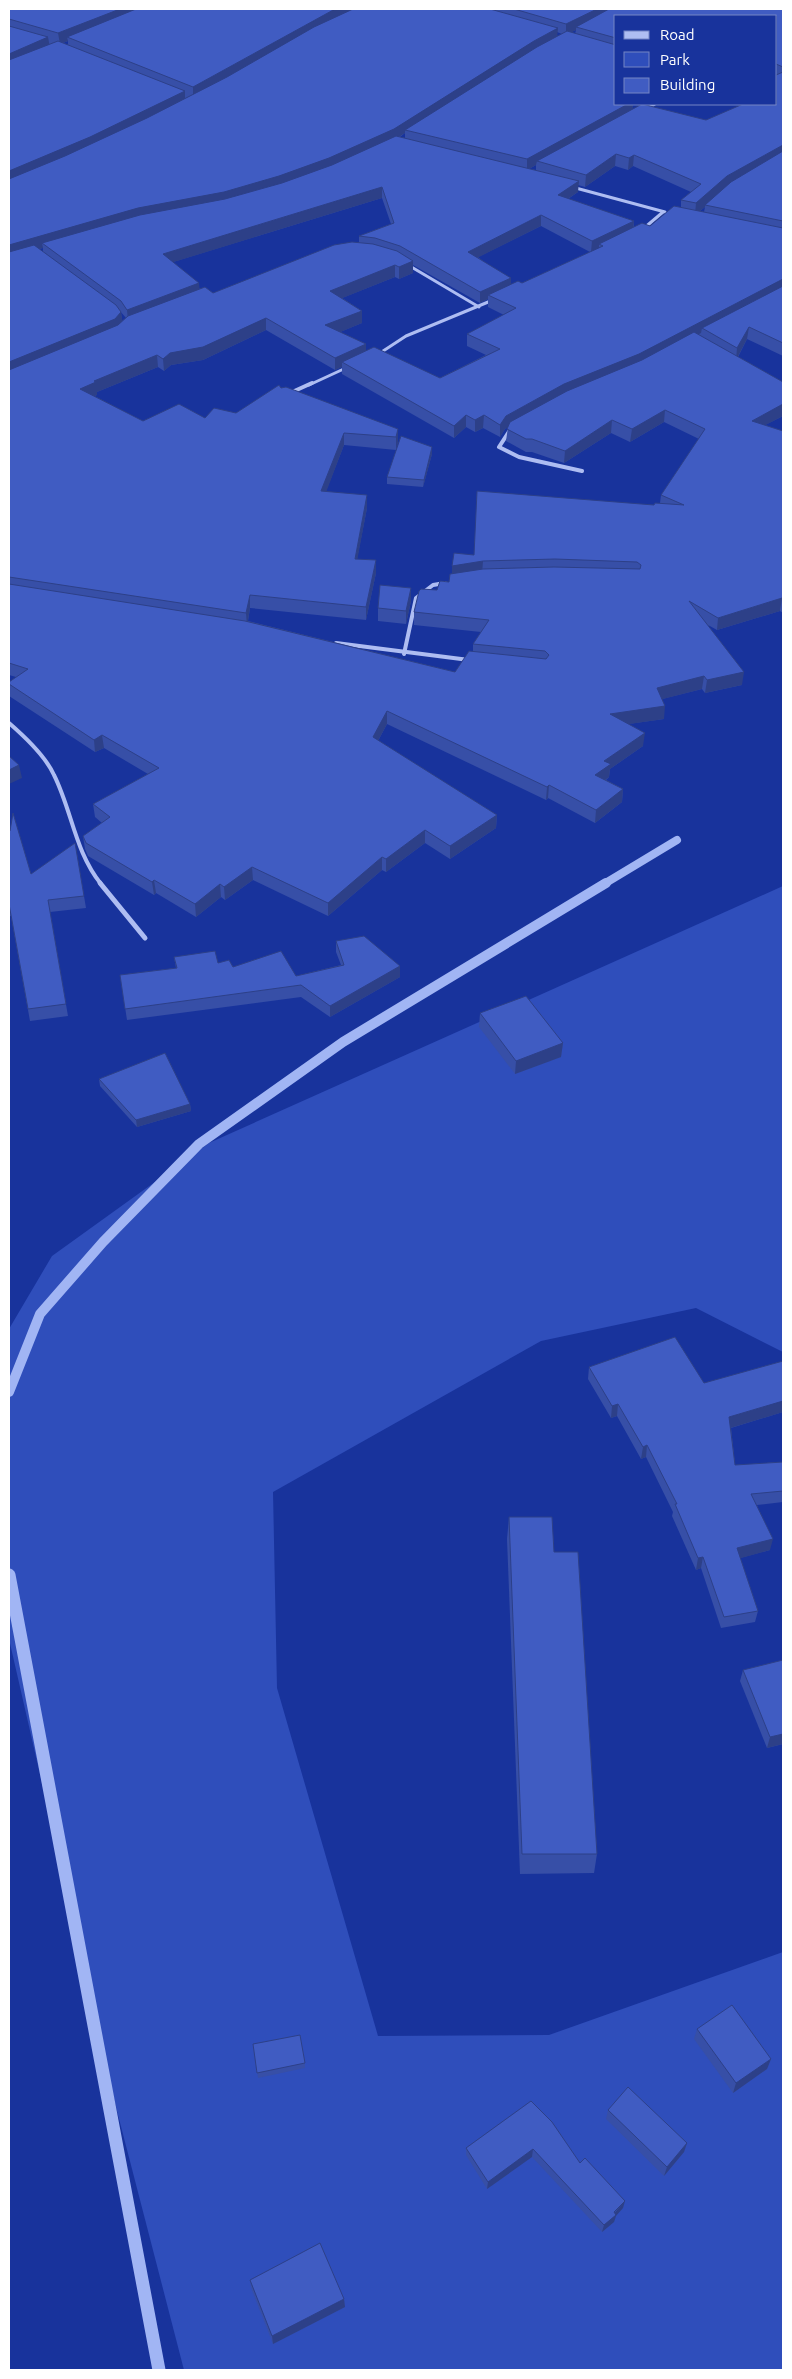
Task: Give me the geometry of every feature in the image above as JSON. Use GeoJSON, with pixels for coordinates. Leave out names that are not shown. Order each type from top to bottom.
{"type":"FeatureCollection","features":[{"type":"Feature","properties":{"kind":"street"},"geometry":{"type":"LineString","coordinates":[[638,113],[653,105]]}},
{"type":"Feature","properties":{"kind":"street"},"geometry":{"type":"LineString","coordinates":[[563,184],[672,213]]}},
{"type":"Feature","properties":{"kind":"street"},"geometry":{"type":"LineString","coordinates":[[636,235],[664,212]]}},
{"type":"Feature","properties":{"kind":"street"},"geometry":{"type":"LineString","coordinates":[[406,264],[479,306]]}},
{"type":"Feature","properties":{"kind":"street"},"geometry":{"type":"LineString","coordinates":[[370,358],[406,336],[496,299]]}},
{"type":"Feature","properties":{"kind":"street"},"geometry":{"type":"LineString","coordinates":[[283,397],[353,365]]}},
{"type":"Feature","properties":{"kind":"street"},"geometry":{"type":"LineString","coordinates":[[516,427],[507,432],[499,447],[519,457],[582,471]]}},
{"type":"Feature","properties":{"kind":"street"},"geometry":{"type":"LineString","coordinates":[[404,654],[416,598],[433,585],[453,582]]}},
{"type":"Feature","properties":{"kind":"street"},"geometry":{"type":"LineString","coordinates":[[326,642],[404,654],[479,661]]}},
{"type":"Feature","properties":{"kind":"street"},"geometry":{"type":"LineString","coordinates":[[9,723],[24,735],[54,774],[88,868],[144,938]]}},
{"type":"Feature","properties":{"kind":"green space"},"geometry":{"type":"Polygon","coordinates":[[[783,886],[783,1352],[696,1308],[541,1341],[273,1492],[277,1688],[378,2036],[549,2035],[783,1952],[783,2370],[184,2370],[117,2111],[9,1639],[9,1329],[52,1256],[209,1143],[783,886]]]}},
{"type":"Feature","properties":{"kind":"building"},"geometry":{"type":"Polygon","coordinates":[[[9,9],[120,9],[58,33],[9,19],[9,9]]]}},
{"type":"Feature","properties":{"kind":"building"},"geometry":{"type":"Polygon","coordinates":[[[136,9],[335,9],[193,87],[67,37],[136,9]]]}},
{"type":"Feature","properties":{"kind":"building"},"geometry":{"type":"Polygon","coordinates":[[[353,9],[490,9],[558,28],[534,41],[394,129],[329,158],[279,176],[224,192],[138,208],[9,245],[9,179],[65,156],[147,118],[227,77],[314,27],[353,9]]]}},
{"type":"Feature","properties":{"kind":"building"},"geometry":{"type":"Polygon","coordinates":[[[514,9],[597,9],[566,24],[514,9]]]}},
{"type":"Feature","properties":{"kind":"building"},"geometry":{"type":"Polygon","coordinates":[[[609,9],[783,9],[783,67],[777,64],[777,15],[614,15],[614,37],[576,27],[609,9]]]}},
{"type":"Feature","properties":{"kind":"building"},"geometry":{"type":"Polygon","coordinates":[[[9,26],[48,37],[9,54],[9,26]]]}},
{"type":"Feature","properties":{"kind":"building"},"geometry":{"type":"Polygon","coordinates":[[[567,31],[614,44],[614,105],[626,105],[527,159],[405,130],[537,47],[567,31]]]}},
{"type":"Feature","properties":{"kind":"building"},"geometry":{"type":"Polygon","coordinates":[[[58,41],[185,91],[90,137],[9,171],[9,60],[58,41]]]}},
{"type":"Feature","properties":{"kind":"building"},"geometry":{"type":"Polygon","coordinates":[[[783,72],[783,145],[727,176],[696,203],[681,200],[701,184],[634,155],[629,158],[616,154],[586,175],[537,161],[640,105],[706,120],[741,105],[777,105],[777,75],[783,72]]]}},
{"type":"Feature","properties":{"kind":"building"},"geometry":{"type":"Polygon","coordinates":[[[396,136],[579,181],[558,195],[634,221],[592,241],[541,215],[468,252],[511,278],[480,292],[400,246],[375,238],[359,236],[394,223],[382,187],[163,254],[199,283],[127,310],[121,301],[42,243],[140,215],[225,199],[282,183],[332,165],[396,136]]]}},
{"type":"Feature","properties":{"kind":"building"},"geometry":{"type":"Polygon","coordinates":[[[783,151],[783,221],[705,205],[731,182],[783,151]]]}},
{"type":"Feature","properties":{"kind":"building"},"geometry":{"type":"Polygon","coordinates":[[[674,206],[783,228],[783,279],[639,354],[564,384],[506,416],[500,425],[484,415],[475,420],[466,415],[454,426],[342,362],[374,347],[440,378],[500,349],[467,334],[516,308],[488,295],[518,281],[522,283],[603,246],[599,244],[642,223],[650,226],[674,206]]]}},
{"type":"Feature","properties":{"kind":"building"},"geometry":{"type":"Polygon","coordinates":[[[352,242],[373,244],[397,251],[413,261],[399,267],[395,265],[330,291],[362,311],[325,325],[366,344],[335,358],[266,318],[203,347],[170,353],[163,359],[157,355],[94,381],[96,382],[80,389],[143,421],[179,404],[205,418],[214,408],[236,413],[279,385],[281,388],[286,387],[398,429],[396,437],[344,433],[321,491],[367,495],[355,559],[376,560],[366,607],[250,595],[246,613],[9,577],[9,370],[118,325],[128,316],[205,287],[213,293],[334,245],[352,242]]]}},
{"type":"Feature","properties":{"kind":"building"},"geometry":{"type":"Polygon","coordinates":[[[34,245],[116,305],[121,312],[115,319],[9,362],[9,252],[34,245]]]}},
{"type":"Feature","properties":{"kind":"building"},"geometry":{"type":"Polygon","coordinates":[[[783,286],[783,343],[749,327],[737,348],[702,328],[783,286]]]}},
{"type":"Feature","properties":{"kind":"building"},"geometry":{"type":"Polygon","coordinates":[[[694,332],[783,382],[783,404],[752,421],[783,431],[783,599],[718,618],[689,601],[744,672],[707,680],[704,676],[657,688],[665,706],[610,714],[645,733],[604,761],[611,764],[595,775],[623,789],[596,810],[549,785],[547,787],[387,711],[373,737],[497,815],[450,846],[425,830],[386,859],[382,857],[328,903],[252,867],[224,887],[220,884],[195,904],[154,880],[152,882],[86,843],[83,836],[110,817],[93,804],[159,768],[102,735],[94,740],[9,684],[9,682],[28,669],[9,663],[9,584],[245,621],[455,672],[469,651],[546,659],[549,655],[545,651],[473,644],[489,620],[414,612],[419,591],[421,589],[437,590],[440,581],[449,582],[450,574],[483,569],[554,567],[640,569],[641,565],[637,562],[555,559],[483,561],[452,566],[454,553],[474,555],[477,491],[654,505],[655,503],[684,505],[661,495],[705,429],[665,410],[632,429],[612,420],[565,451],[532,439],[526,439],[507,429],[510,422],[567,391],[642,360],[694,332]]]}},
{"type":"Feature","properties":{"kind":"building"},"geometry":{"type":"Polygon","coordinates":[[[401,436],[432,447],[424,480],[387,477],[401,436]]]}},
{"type":"Feature","properties":{"kind":"building"},"geometry":{"type":"Polygon","coordinates":[[[380,585],[411,588],[406,611],[378,608],[380,585]]]}},
{"type":"Feature","properties":{"kind":"building"},"geometry":{"type":"Polygon","coordinates":[[[9,756],[19,765],[9,770],[9,756]]]}},
{"type":"Feature","properties":{"kind":"building"},"geometry":{"type":"Polygon","coordinates":[[[13,813],[31,874],[75,843],[84,896],[48,900],[66,1004],[28,1009],[9,904],[9,831],[13,813]]]}},
{"type":"Feature","properties":{"kind":"building"},"geometry":{"type":"Polygon","coordinates":[[[364,936],[400,966],[330,1006],[301,985],[125,1009],[120,975],[177,968],[174,957],[215,951],[218,963],[229,960],[233,967],[281,951],[296,976],[344,965],[336,941],[364,936]]]}},
{"type":"Feature","properties":{"kind":"building"},"geometry":{"type":"Polygon","coordinates":[[[526,996],[563,1043],[516,1061],[480,1013],[526,996]]]}},
{"type":"Feature","properties":{"kind":"building"},"geometry":{"type":"Polygon","coordinates":[[[165,1053],[190,1104],[136,1120],[99,1079],[165,1053]]]}},
{"type":"Feature","properties":{"kind":"building"},"geometry":{"type":"Polygon","coordinates":[[[675,1337],[704,1383],[783,1361],[783,1401],[729,1417],[735,1465],[783,1462],[783,1491],[751,1494],[773,1539],[737,1548],[758,1611],[724,1617],[703,1557],[698,1558],[675,1504],[677,1504],[647,1445],[643,1447],[618,1404],[612,1406],[589,1367],[675,1337]]]}},
{"type":"Feature","properties":{"kind":"building"},"geometry":{"type":"Polygon","coordinates":[[[509,1517],[552,1517],[554,1552],[578,1552],[597,1854],[522,1854],[509,1517]]]}},
{"type":"Feature","properties":{"kind":"building"},"geometry":{"type":"Polygon","coordinates":[[[783,1660],[783,1734],[770,1737],[743,1670],[783,1660]]]}},
{"type":"Feature","properties":{"kind":"building"},"geometry":{"type":"Polygon","coordinates":[[[732,2005],[771,2059],[736,2083],[697,2029],[732,2005]]]}},
{"type":"Feature","properties":{"kind":"building"},"geometry":{"type":"Polygon","coordinates":[[[300,2035],[305,2063],[257,2073],[253,2044],[300,2035]]]}},
{"type":"Feature","properties":{"kind":"building"},"geometry":{"type":"Polygon","coordinates":[[[628,2087],[687,2143],[667,2167],[608,2110],[628,2087]]]}},
{"type":"Feature","properties":{"kind":"building"},"geometry":{"type":"Polygon","coordinates":[[[531,2101],[552,2122],[580,2163],[585,2158],[625,2201],[614,2212],[616,2215],[604,2225],[533,2149],[488,2182],[466,2148],[531,2101]]]}},
{"type":"Feature","properties":{"kind":"building"},"geometry":{"type":"Polygon","coordinates":[[[320,2243],[344,2299],[272,2336],[250,2280],[320,2243]]]}},
{"type":"Feature","properties":{"kind":"waterway"},"geometry":{"type":"LineString","coordinates":[[604,884],[677,840]]}},
{"type":"Feature","properties":{"kind":"waterway"},"geometry":{"type":"LineString","coordinates":[[9,1392],[40,1314],[103,1242],[199,1144],[343,1042],[606,883]]}},
{"type":"Feature","properties":{"kind":"waterway"},"geometry":{"type":"LineString","coordinates":[[9,1575],[159,2370]]}}]}
